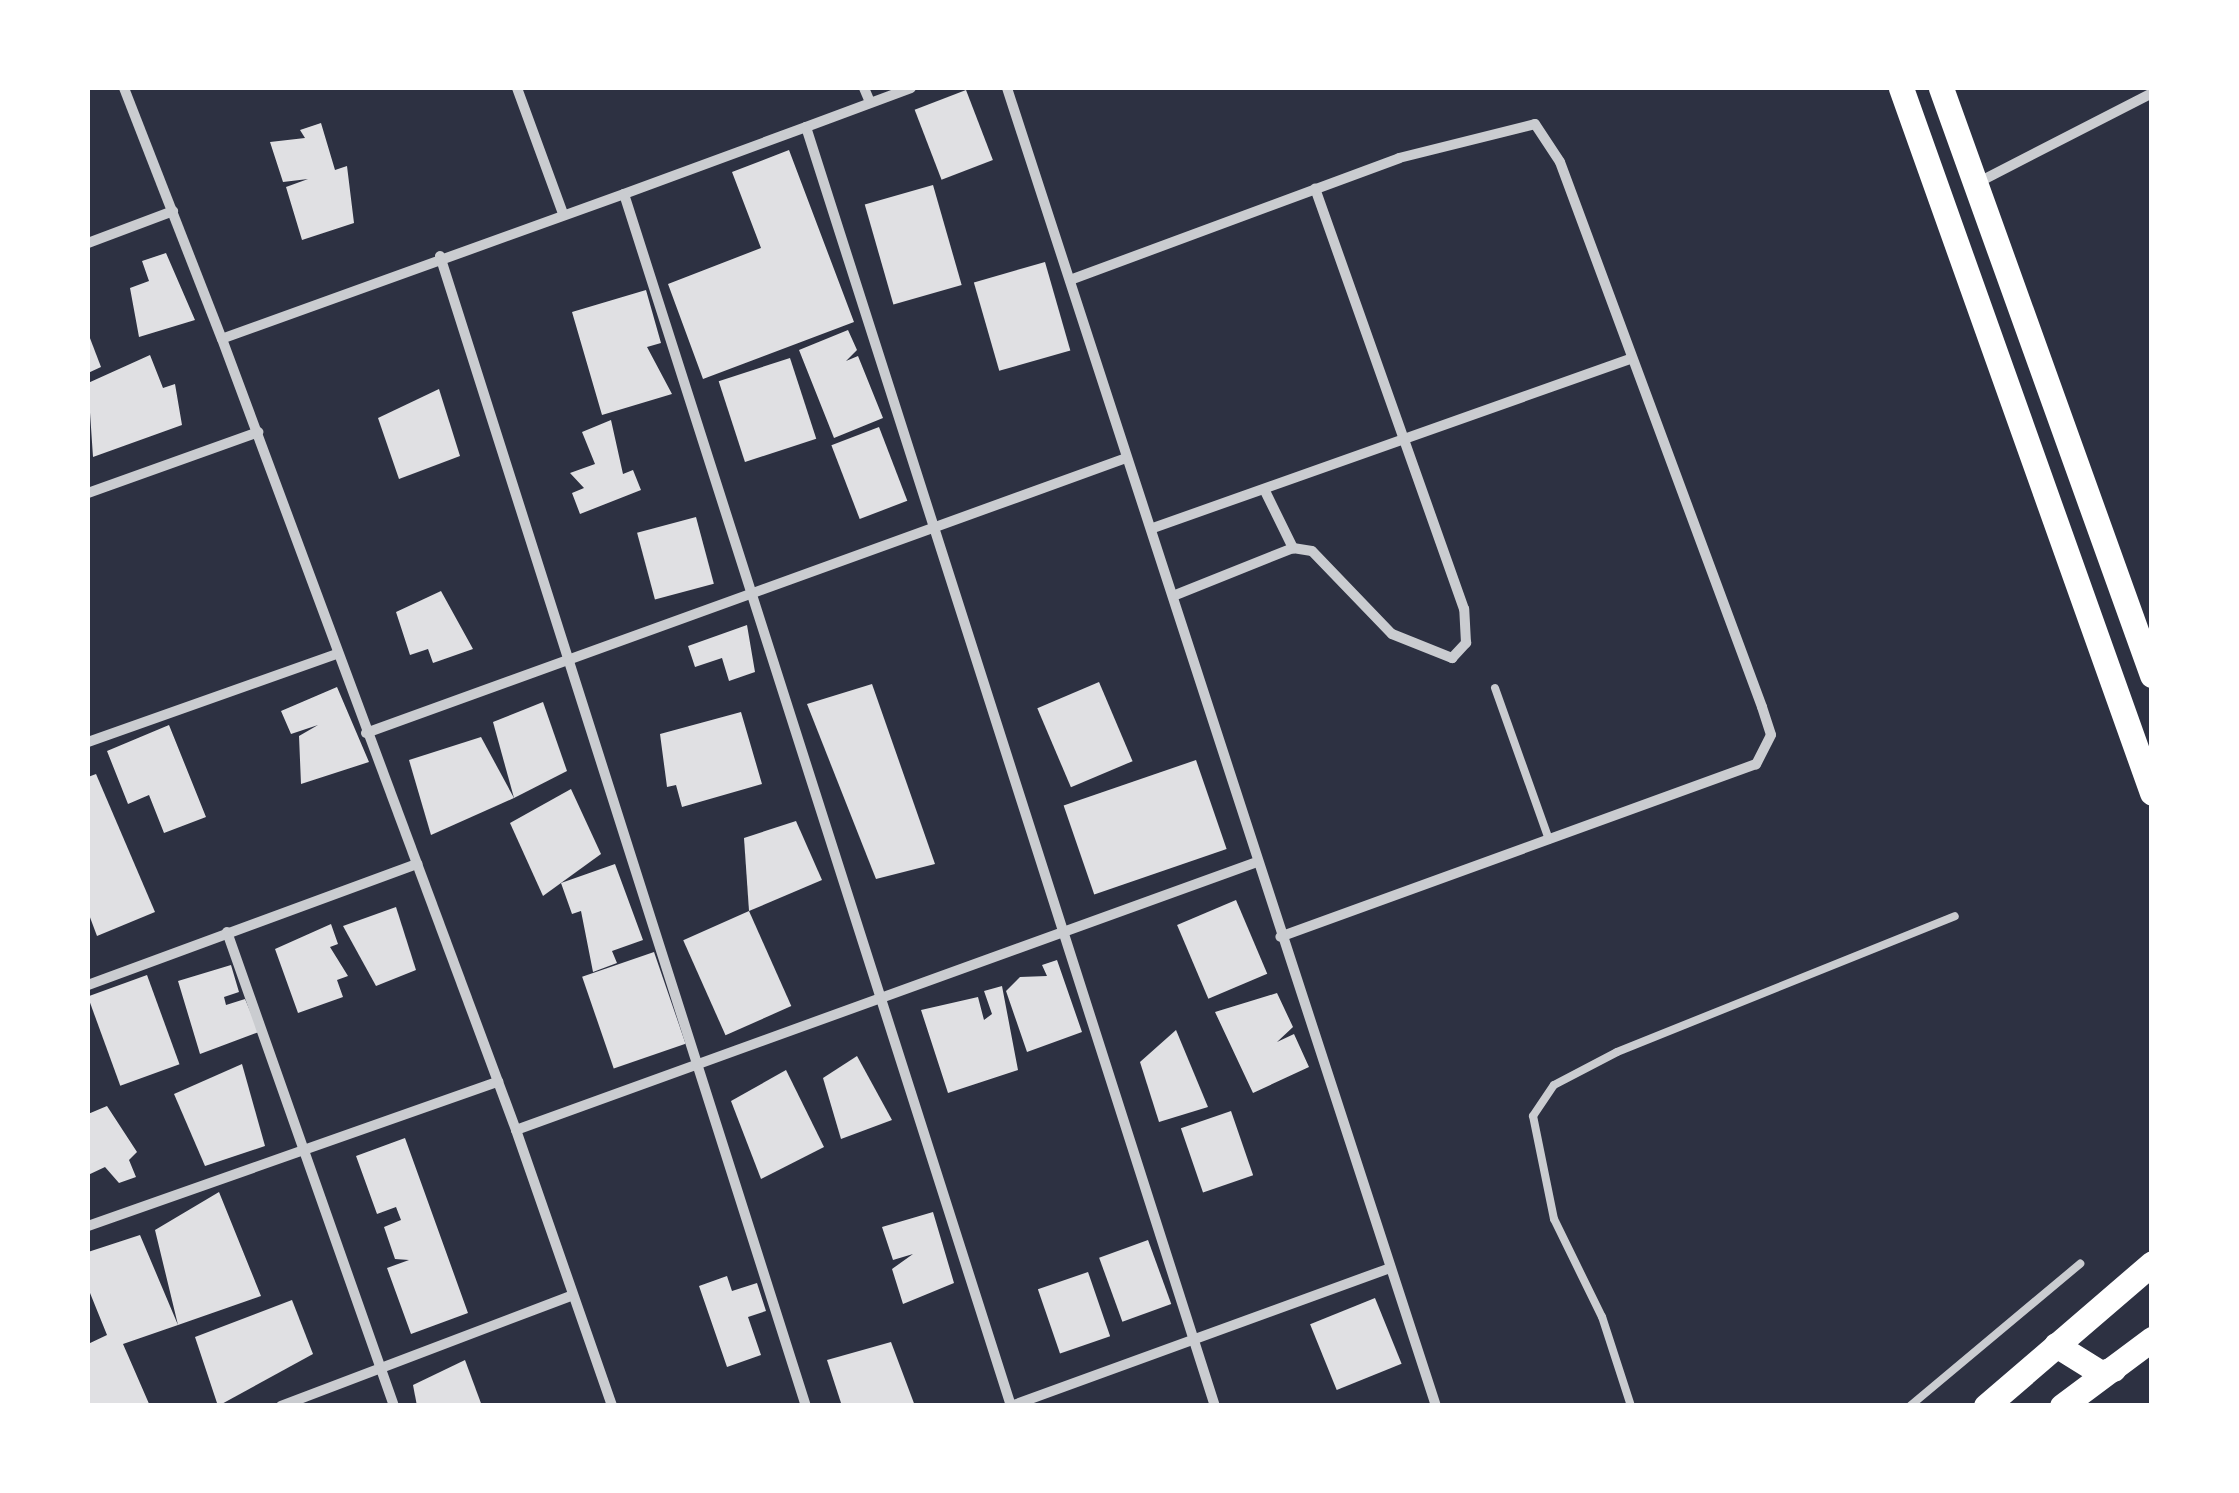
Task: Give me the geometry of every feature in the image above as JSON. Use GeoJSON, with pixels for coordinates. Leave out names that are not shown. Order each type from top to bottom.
{"type":"FeatureCollection","features":[{"type":"Feature","properties":{"kind":"highway"},"geometry":{"type":"LineString","coordinates":[[1901,88],[2152,793]]}},
{"type":"Feature","properties":{"kind":"highway"},"geometry":{"type":"LineString","coordinates":[[1942,88],[2152,675]]}},
{"type":"Feature","properties":{"kind":"highway"},"geometry":{"type":"LineString","coordinates":[[1986,1406],[2152,1264]]}},
{"type":"Feature","properties":{"kind":"highway"},"geometry":{"type":"LineString","coordinates":[[2062,1406],[2100,1372],[2152,1338]]}},
{"type":"Feature","properties":{"kind":"highway"},"geometry":{"type":"LineString","coordinates":[[2056,1345],[2100,1372],[2152,1357]]}},
{"type":"Feature","properties":{"kind":"street"},"geometry":{"type":"LineString","coordinates":[[124,88],[258,432],[366,733],[418,864],[612,1406]]}},
{"type":"Feature","properties":{"kind":"street"},"geometry":{"type":"LineString","coordinates":[[517,88],[563,214]]}},
{"type":"Feature","properties":{"kind":"street"},"geometry":{"type":"LineString","coordinates":[[864,88],[870,102]]}},
{"type":"Feature","properties":{"kind":"street"},"geometry":{"type":"LineString","coordinates":[[222,339],[440,256],[624,194],[910,88]]}},
{"type":"Feature","properties":{"kind":"street"},"geometry":{"type":"LineString","coordinates":[[1007,88],[1126,458],[1154,528],[1254,862],[1350,1128],[1388,1269],[1436,1406]]}},
{"type":"Feature","properties":{"kind":"street"},"geometry":{"type":"LineString","coordinates":[[1976,184],[2152,93]]}},
{"type":"Feature","properties":{"kind":"street"},"geometry":{"type":"LineString","coordinates":[[1070,280],[1315,189],[1535,124],[1560,162],[1771,735],[1756,764],[1280,937]]}},
{"type":"Feature","properties":{"kind":"street"},"geometry":{"type":"LineString","coordinates":[[806,127],[1059,932],[1215,1406]]}},
{"type":"Feature","properties":{"kind":"street"},"geometry":{"type":"LineString","coordinates":[[1265,490],[1293,548],[1332,566],[1392,634],[1431,655],[1460,653],[1464,609],[1315,189]]}},
{"type":"Feature","properties":{"kind":"street"},"geometry":{"type":"LineString","coordinates":[[624,194],[747,594],[1012,1406],[1388,1269]]}},
{"type":"Feature","properties":{"kind":"street"},"geometry":{"type":"LineString","coordinates":[[88,243],[174,211]]}},
{"type":"Feature","properties":{"kind":"street"},"geometry":{"type":"LineString","coordinates":[[440,256],[806,1406]]}},
{"type":"Feature","properties":{"kind":"street"},"geometry":{"type":"LineString","coordinates":[[1154,528],[1630,359]]}},
{"type":"Feature","properties":{"kind":"street"},"geometry":{"type":"LineString","coordinates":[[88,493],[258,432]]}},
{"type":"Feature","properties":{"kind":"street"},"geometry":{"type":"LineString","coordinates":[[366,733],[933,524],[1126,458]]}},
{"type":"Feature","properties":{"kind":"street"},"geometry":{"type":"LineString","coordinates":[[1174,596],[1293,548]]}},
{"type":"Feature","properties":{"kind":"street"},"geometry":{"type":"LineString","coordinates":[[88,742],[337,654]]}},
{"type":"Feature","properties":{"kind":"street"},"geometry":{"type":"LineString","coordinates":[[516,1130],[1254,862]]}},
{"type":"Feature","properties":{"kind":"street"},"geometry":{"type":"LineString","coordinates":[[88,985],[418,864]]}},
{"type":"Feature","properties":{"kind":"street"},"geometry":{"type":"LineString","coordinates":[[227,932],[394,1406]]}},
{"type":"Feature","properties":{"kind":"street"},"geometry":{"type":"LineString","coordinates":[[88,1226],[498,1082]]}},
{"type":"Feature","properties":{"kind":"street"},"geometry":{"type":"LineString","coordinates":[[281,1406],[573,1295]]}},
{"type":"Feature","properties":{"kind":"lane"},"geometry":{"type":"LineString","coordinates":[[1495,688],[1550,840]]}},
{"type":"Feature","properties":{"kind":"lane"},"geometry":{"type":"LineString","coordinates":[[1630,1406],[1602,1317],[1554,1219],[1533,1116],[1554,1085],[1618,1052],[1955,916]]}},
{"type":"Feature","properties":{"kind":"lane"},"geometry":{"type":"LineString","coordinates":[[1910,1406],[2080,1264]]}},
{"type":"Feature","properties":{"kind":"building"},"geometry":{"type":"Polygon","coordinates":[[[966,90],[993,160],[942,180],[915,110],[966,90]]]}},
{"type":"Feature","properties":{"kind":"building"},"geometry":{"type":"Polygon","coordinates":[[[321,123],[335,170],[347,166],[354,223],[302,240],[286,187],[308,179],[283,182],[270,142],[305,138],[300,130],[321,123]]]}},
{"type":"Feature","properties":{"kind":"building"},"geometry":{"type":"Polygon","coordinates":[[[789,150],[854,322],[703,379],[668,284],[761,248],[732,172],[789,150]]]}},
{"type":"Feature","properties":{"kind":"building"},"geometry":{"type":"Polygon","coordinates":[[[933,185],[962,285],[893,305],[865,205],[933,185]]]}},
{"type":"Feature","properties":{"kind":"building"},"geometry":{"type":"Polygon","coordinates":[[[166,253],[195,320],[139,337],[130,288],[149,281],[142,261],[166,253]]]}},
{"type":"Feature","properties":{"kind":"building"},"geometry":{"type":"Polygon","coordinates":[[[1045,262],[1070,350],[999,371],[974,282],[1045,262]]]}},
{"type":"Feature","properties":{"kind":"building"},"geometry":{"type":"Polygon","coordinates":[[[646,290],[661,343],[647,347],[672,394],[602,415],[572,312],[646,290]]]}},
{"type":"Feature","properties":{"kind":"building"},"geometry":{"type":"Polygon","coordinates":[[[848,330],[857,350],[846,361],[858,356],[883,418],[834,438],[799,350],[848,330]]]}},
{"type":"Feature","properties":{"kind":"building"},"geometry":{"type":"Polygon","coordinates":[[[88,333],[101,367],[88,373],[88,333]]]}},
{"type":"Feature","properties":{"kind":"building"},"geometry":{"type":"Polygon","coordinates":[[[150,355],[163,388],[175,384],[182,425],[93,457],[88,383],[150,355]]]}},
{"type":"Feature","properties":{"kind":"building"},"geometry":{"type":"Polygon","coordinates":[[[790,358],[816,439],[745,462],[719,381],[790,358]]]}},
{"type":"Feature","properties":{"kind":"building"},"geometry":{"type":"Polygon","coordinates":[[[439,389],[460,456],[399,479],[378,418],[439,389]]]}},
{"type":"Feature","properties":{"kind":"building"},"geometry":{"type":"Polygon","coordinates":[[[611,420],[623,474],[633,470],[641,490],[580,514],[572,493],[584,488],[570,473],[595,464],[582,432],[611,420]]]}},
{"type":"Feature","properties":{"kind":"building"},"geometry":{"type":"Polygon","coordinates":[[[879,427],[907,501],[860,519],[831,445],[879,427]]]}},
{"type":"Feature","properties":{"kind":"building"},"geometry":{"type":"Polygon","coordinates":[[[696,517],[714,584],[655,599],[637,533],[696,517]]]}},
{"type":"Feature","properties":{"kind":"building"},"geometry":{"type":"Polygon","coordinates":[[[441,591],[473,649],[433,663],[428,649],[410,655],[396,612],[441,591]]]}},
{"type":"Feature","properties":{"kind":"building"},"geometry":{"type":"Polygon","coordinates":[[[747,625],[755,672],[729,681],[722,658],[695,667],[688,646],[747,625]]]}},
{"type":"Feature","properties":{"kind":"building"},"geometry":{"type":"Polygon","coordinates":[[[1099,682],[1133,761],[1071,787],[1037,708],[1099,682]]]}},
{"type":"Feature","properties":{"kind":"building"},"geometry":{"type":"Polygon","coordinates":[[[872,684],[935,864],[876,879],[807,704],[872,684]]]}},
{"type":"Feature","properties":{"kind":"building"},"geometry":{"type":"Polygon","coordinates":[[[337,687],[369,762],[301,784],[299,736],[318,725],[291,734],[281,711],[337,687]]]}},
{"type":"Feature","properties":{"kind":"building"},"geometry":{"type":"Polygon","coordinates":[[[543,702],[567,771],[514,798],[493,722],[543,702]]]}},
{"type":"Feature","properties":{"kind":"building"},"geometry":{"type":"Polygon","coordinates":[[[741,712],[762,784],[682,807],[676,785],[667,787],[660,734],[741,712]]]}},
{"type":"Feature","properties":{"kind":"building"},"geometry":{"type":"Polygon","coordinates":[[[169,725],[206,817],[164,833],[149,795],[128,804],[107,751],[169,725]]]}},
{"type":"Feature","properties":{"kind":"building"},"geometry":{"type":"Polygon","coordinates":[[[481,737],[514,798],[431,835],[409,760],[481,737]]]}},
{"type":"Feature","properties":{"kind":"building"},"geometry":{"type":"Polygon","coordinates":[[[1196,760],[1227,849],[1094,894],[1064,806],[1196,760]]]}},
{"type":"Feature","properties":{"kind":"building"},"geometry":{"type":"Polygon","coordinates":[[[96,774],[155,912],[97,936],[88,912],[88,777],[96,774]]]}},
{"type":"Feature","properties":{"kind":"building"},"geometry":{"type":"Polygon","coordinates":[[[571,789],[601,854],[543,896],[510,823],[571,789]]]}},
{"type":"Feature","properties":{"kind":"building"},"geometry":{"type":"Polygon","coordinates":[[[796,821],[822,880],[749,911],[744,838],[796,821]]]}},
{"type":"Feature","properties":{"kind":"building"},"geometry":{"type":"Polygon","coordinates":[[[615,864],[643,940],[612,951],[617,963],[593,972],[581,911],[572,914],[561,883],[615,864]]]}},
{"type":"Feature","properties":{"kind":"building"},"geometry":{"type":"Polygon","coordinates":[[[1236,900],[1267,974],[1208,999],[1177,925],[1236,900]]]}},
{"type":"Feature","properties":{"kind":"building"},"geometry":{"type":"Polygon","coordinates":[[[396,907],[416,970],[376,986],[343,926],[396,907]]]}},
{"type":"Feature","properties":{"kind":"building"},"geometry":{"type":"Polygon","coordinates":[[[749,911],[791,1006],[726,1035],[683,940],[749,911]]]}},
{"type":"Feature","properties":{"kind":"building"},"geometry":{"type":"Polygon","coordinates":[[[331,924],[338,944],[330,947],[348,976],[337,980],[343,997],[298,1013],[275,949],[331,924]]]}},
{"type":"Feature","properties":{"kind":"building"},"geometry":{"type":"Polygon","coordinates":[[[654,952],[686,1044],[614,1068],[582,977],[654,952]]]}},
{"type":"Feature","properties":{"kind":"building"},"geometry":{"type":"Polygon","coordinates":[[[1057,960],[1082,1032],[1027,1052],[1006,991],[1020,977],[1047,976],[1042,965],[1057,960]]]}},
{"type":"Feature","properties":{"kind":"building"},"geometry":{"type":"Polygon","coordinates":[[[231,965],[239,992],[224,997],[226,1005],[245,999],[259,1032],[200,1054],[178,981],[231,965]]]}},
{"type":"Feature","properties":{"kind":"building"},"geometry":{"type":"Polygon","coordinates":[[[147,975],[179,1064],[120,1086],[88,996],[147,975]]]}},
{"type":"Feature","properties":{"kind":"building"},"geometry":{"type":"Polygon","coordinates":[[[1002,986],[1018,1070],[948,1093],[921,1010],[978,997],[984,1020],[992,1014],[984,991],[1002,986]]]}},
{"type":"Feature","properties":{"kind":"building"},"geometry":{"type":"Polygon","coordinates":[[[1277,993],[1293,1027],[1277,1042],[1294,1034],[1309,1067],[1253,1093],[1215,1012],[1277,993]]]}},
{"type":"Feature","properties":{"kind":"building"},"geometry":{"type":"Polygon","coordinates":[[[1176,1030],[1208,1107],[1159,1122],[1140,1062],[1176,1030]]]}},
{"type":"Feature","properties":{"kind":"building"},"geometry":{"type":"Polygon","coordinates":[[[857,1056],[892,1120],[841,1139],[823,1078],[857,1056]]]}},
{"type":"Feature","properties":{"kind":"building"},"geometry":{"type":"Polygon","coordinates":[[[242,1064],[265,1146],[205,1166],[174,1094],[242,1064]]]}},
{"type":"Feature","properties":{"kind":"building"},"geometry":{"type":"Polygon","coordinates":[[[786,1070],[824,1147],[761,1179],[731,1101],[786,1070]]]}},
{"type":"Feature","properties":{"kind":"building"},"geometry":{"type":"Polygon","coordinates":[[[107,1106],[137,1152],[129,1160],[136,1177],[119,1183],[105,1167],[88,1175],[88,1114],[107,1106]]]}},
{"type":"Feature","properties":{"kind":"building"},"geometry":{"type":"Polygon","coordinates":[[[1231,1111],[1253,1175],[1203,1193],[1181,1128],[1231,1111]]]}},
{"type":"Feature","properties":{"kind":"building"},"geometry":{"type":"Polygon","coordinates":[[[405,1138],[468,1313],[411,1334],[387,1268],[409,1260],[395,1259],[384,1227],[401,1220],[396,1207],[377,1214],[356,1156],[405,1138]]]}},
{"type":"Feature","properties":{"kind":"building"},"geometry":{"type":"Polygon","coordinates":[[[219,1192],[261,1296],[178,1325],[155,1230],[219,1192]]]}},
{"type":"Feature","properties":{"kind":"building"},"geometry":{"type":"Polygon","coordinates":[[[933,1212],[954,1283],[903,1304],[892,1269],[913,1254],[893,1260],[882,1227],[933,1212]]]}},
{"type":"Feature","properties":{"kind":"building"},"geometry":{"type":"Polygon","coordinates":[[[140,1235],[178,1325],[123,1344],[150,1406],[88,1406],[88,1344],[107,1335],[88,1288],[88,1252],[140,1235]]]}},
{"type":"Feature","properties":{"kind":"building"},"geometry":{"type":"Polygon","coordinates":[[[1148,1240],[1171,1304],[1122,1322],[1099,1258],[1148,1240]]]}},
{"type":"Feature","properties":{"kind":"building"},"geometry":{"type":"Polygon","coordinates":[[[1088,1272],[1110,1336],[1060,1354],[1038,1289],[1088,1272]]]}},
{"type":"Feature","properties":{"kind":"building"},"geometry":{"type":"Polygon","coordinates":[[[727,1276],[732,1291],[757,1283],[766,1311],[748,1317],[761,1355],[727,1367],[699,1286],[727,1276]]]}},
{"type":"Feature","properties":{"kind":"building"},"geometry":{"type":"Polygon","coordinates":[[[1375,1298],[1402,1364],[1337,1390],[1310,1324],[1375,1298]]]}},
{"type":"Feature","properties":{"kind":"building"},"geometry":{"type":"Polygon","coordinates":[[[292,1300],[313,1354],[218,1406],[195,1337],[292,1300]]]}},
{"type":"Feature","properties":{"kind":"building"},"geometry":{"type":"Polygon","coordinates":[[[891,1342],[915,1406],[842,1406],[827,1360],[891,1342]]]}},
{"type":"Feature","properties":{"kind":"building"},"geometry":{"type":"Polygon","coordinates":[[[465,1360],[482,1406],[417,1406],[413,1385],[465,1360]]]}}]}
